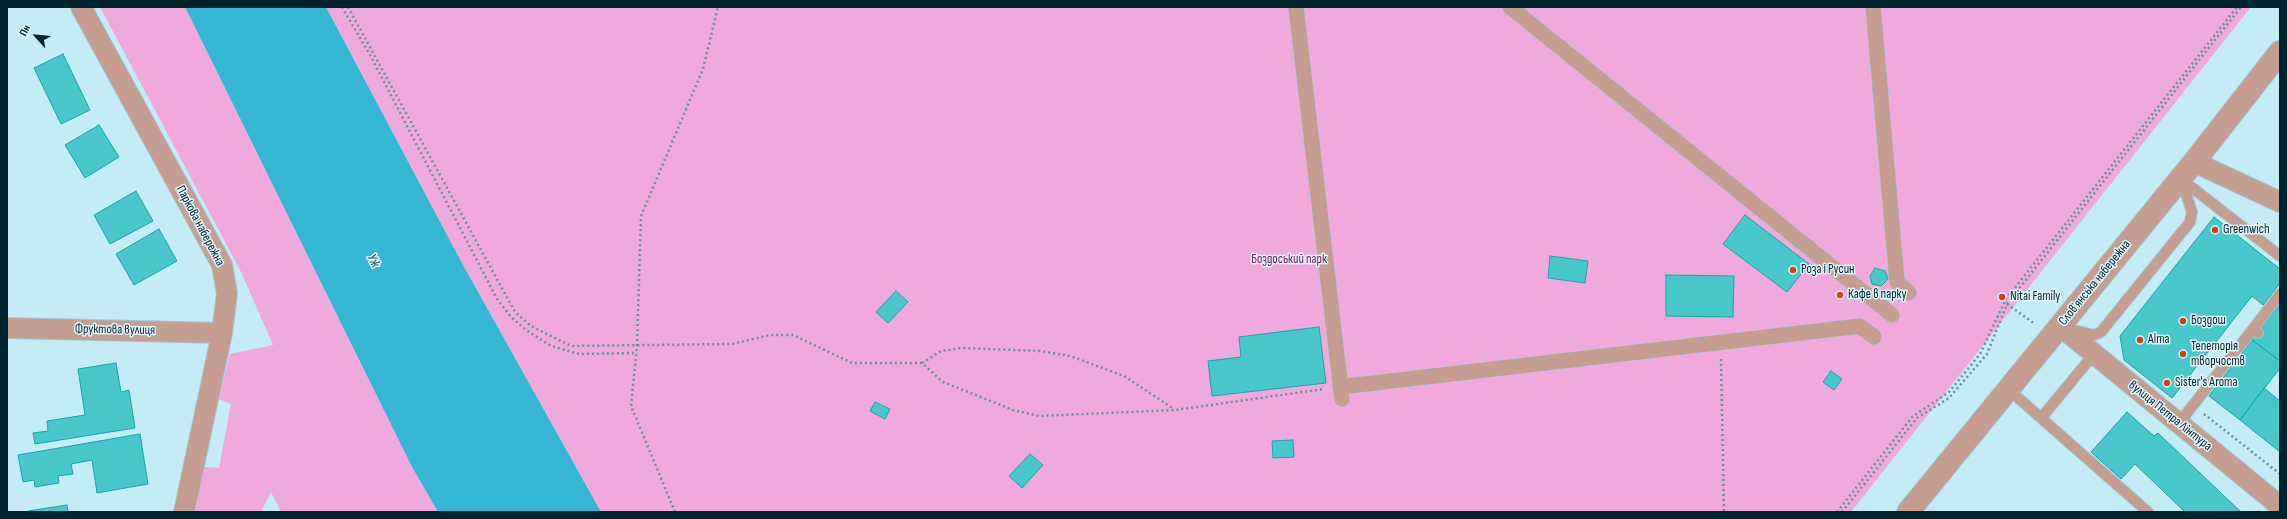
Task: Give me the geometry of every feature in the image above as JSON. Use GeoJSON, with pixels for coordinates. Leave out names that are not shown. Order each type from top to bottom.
{"type":"FeatureCollection","features":[{"type":"Feature","properties":{"kind":"street","name":"Паркова набережна"},"geometry":{"type":"LineString","coordinates":[[81,7],[222,265],[227,293],[222,333],[216,371],[184,512]]}},
{"type":"Feature","properties":{"kind":"street"},"geometry":{"type":"LineString","coordinates":[[1296,7],[1341,393],[1720,342],[1860,326],[1874,337]]}},
{"type":"Feature","properties":{"kind":"street"},"geometry":{"type":"LineString","coordinates":[[1510,7],[1892,315]]}},
{"type":"Feature","properties":{"kind":"street"},"geometry":{"type":"LineString","coordinates":[[1873,7],[1897,282],[1909,293]]}},
{"type":"Feature","properties":{"kind":"street","name":"Словʼянська набережна"},"geometry":{"type":"LineString","coordinates":[[1908,512],[2194,162],[2280,52]]}},
{"type":"Feature","properties":{"kind":"street"},"geometry":{"type":"LineString","coordinates":[[2194,162],[2280,202]]}},
{"type":"Feature","properties":{"kind":"street","name":"Фруктова вулиця"},"geometry":{"type":"LineString","coordinates":[[7,328],[222,333]]}},
{"type":"Feature","properties":{"kind":"street","name":"вулиця Петра Лінтура"},"geometry":{"type":"LineString","coordinates":[[2056,331],[2094,354],[2280,506]]}},
{"type":"Feature","properties":{"kind":"lane"},"geometry":{"type":"LineString","coordinates":[[2180,179],[2280,256]]}},
{"type":"Feature","properties":{"kind":"lane"},"geometry":{"type":"LineString","coordinates":[[2056,331],[2094,335],[2101,332],[2190,222],[2192,212],[2180,179]]}},
{"type":"Feature","properties":{"kind":"lane"},"geometry":{"type":"LineString","coordinates":[[2179,423],[2256,331],[2280,294]]}},
{"type":"Feature","properties":{"kind":"lane"},"geometry":{"type":"LineString","coordinates":[[2042,417],[2094,354]]}},
{"type":"Feature","properties":{"kind":"lane"},"geometry":{"type":"LineString","coordinates":[[2008,389],[2042,417],[2148,512]]}},
{"type":"Feature","properties":{"kind":"path"},"geometry":{"type":"LineString","coordinates":[[342,7],[370,55],[497,299],[511,317],[526,330],[551,346],[579,354],[636,354]]}},
{"type":"Feature","properties":{"kind":"path"},"geometry":{"type":"LineString","coordinates":[[348,7],[515,312],[531,326],[572,346],[732,344],[770,335],[793,335],[852,363],[922,363],[941,351],[962,348],[1041,351],[1070,356],[1124,376],[1175,410]]}},
{"type":"Feature","properties":{"kind":"path"},"geometry":{"type":"LineString","coordinates":[[675,512],[631,406],[637,346],[641,216],[703,69],[718,7]]}},
{"type":"Feature","properties":{"kind":"path"},"geometry":{"type":"LineString","coordinates":[[1838,512],[1912,417],[1949,392],[1980,354],[2006,299],[2237,7]]}},
{"type":"Feature","properties":{"kind":"path"},"geometry":{"type":"LineString","coordinates":[[1842,512],[1917,418],[1949,398],[1987,354],[2008,304],[2241,7]]}},
{"type":"Feature","properties":{"kind":"path"},"geometry":{"type":"LineString","coordinates":[[2008,304],[2056,331]]}},
{"type":"Feature","properties":{"kind":"path"},"geometry":{"type":"LineString","coordinates":[[1720,342],[1724,512]]}},
{"type":"Feature","properties":{"kind":"path"},"geometry":{"type":"LineString","coordinates":[[922,363],[943,382],[1013,410],[1039,416],[1175,410],[1341,393]]}},
{"type":"Feature","properties":{"kind":"path"},"geometry":{"type":"LineString","coordinates":[[2193,405],[2280,474]]}},
{"type":"Feature","properties":{"kind":"green space"},"geometry":{"type":"Polygon","coordinates":[[[100,7],[185,7],[412,467],[438,512],[281,512],[271,492],[261,512],[195,512],[204,467],[219,468],[231,404],[218,399],[230,354],[273,345],[241,272],[100,7]]]}},
{"type":"Feature","properties":{"kind":"green space","name":"Боздоський парк"},"geometry":{"type":"Polygon","coordinates":[[[326,7],[2251,7],[1851,512],[601,512],[463,265],[326,7]]]}},
{"type":"Feature","properties":{"kind":"water","name":"Уж"},"geometry":{"type":"Polygon","coordinates":[[[185,7],[326,7],[463,265],[601,512],[438,512],[412,467],[185,7]]]}},
{"type":"Feature","properties":{"kind":"building"},"geometry":{"type":"Polygon","coordinates":[[[63,54],[90,110],[61,124],[34,68],[63,54]]]}},
{"type":"Feature","properties":{"kind":"building"},"geometry":{"type":"Polygon","coordinates":[[[99,125],[119,157],[85,178],[65,145],[99,125]]]}},
{"type":"Feature","properties":{"kind":"building"},"geometry":{"type":"Polygon","coordinates":[[[136,191],[153,221],[110,244],[94,215],[136,191]]]}},
{"type":"Feature","properties":{"kind":"building"},"geometry":{"type":"Polygon","coordinates":[[[1745,215],[1809,264],[1787,292],[1723,244],[1745,215]]]}},
{"type":"Feature","properties":{"kind":"building","name":"Боздош"},"geometry":{"type":"Polygon","coordinates":[[[2214,217],[2280,269],[2280,283],[2263,305],[2252,296],[2172,398],[2124,360],[2120,336],[2214,217]]]}},
{"type":"Feature","properties":{"kind":"building"},"geometry":{"type":"Polygon","coordinates":[[[159,229],[177,261],[134,285],[116,254],[159,229]]]}},
{"type":"Feature","properties":{"kind":"building"},"geometry":{"type":"Polygon","coordinates":[[[1550,256],[1588,261],[1585,283],[1548,278],[1550,256]]]}},
{"type":"Feature","properties":{"kind":"building"},"geometry":{"type":"Polygon","coordinates":[[[1875,268],[1885,271],[1888,279],[1881,286],[1872,284],[1870,276],[1875,268]]]}},
{"type":"Feature","properties":{"kind":"building"},"geometry":{"type":"Polygon","coordinates":[[[1666,275],[1734,276],[1733,317],[1666,316],[1666,275]]]}},
{"type":"Feature","properties":{"kind":"building"},"geometry":{"type":"Polygon","coordinates":[[[896,291],[908,302],[888,323],[876,312],[896,291]]]}},
{"type":"Feature","properties":{"kind":"building"},"geometry":{"type":"Polygon","coordinates":[[[2280,304],[2280,361],[2252,340],[2280,304]]]}},
{"type":"Feature","properties":{"kind":"building"},"geometry":{"type":"Polygon","coordinates":[[[1319,327],[1326,383],[1212,396],[1208,361],[1241,357],[1239,337],[1319,327]]]}},
{"type":"Feature","properties":{"kind":"building"},"geometry":{"type":"Polygon","coordinates":[[[2252,340],[2280,361],[2280,368],[2240,420],[2209,396],[2252,340]]]}},
{"type":"Feature","properties":{"kind":"building"},"geometry":{"type":"Polygon","coordinates":[[[116,363],[121,392],[129,390],[135,428],[35,444],[33,433],[48,431],[47,421],[85,415],[78,369],[116,363]]]}},
{"type":"Feature","properties":{"kind":"building"},"geometry":{"type":"Polygon","coordinates":[[[1831,371],[1842,379],[1834,390],[1823,382],[1831,371]]]}},
{"type":"Feature","properties":{"kind":"building"},"geometry":{"type":"Polygon","coordinates":[[[2264,388],[2280,401],[2280,452],[2240,420],[2264,388]]]}},
{"type":"Feature","properties":{"kind":"building"},"geometry":{"type":"Polygon","coordinates":[[[875,402],[890,409],[885,419],[870,411],[875,402]]]}},
{"type":"Feature","properties":{"kind":"building"},"geometry":{"type":"Polygon","coordinates":[[[2127,412],[2154,436],[2158,433],[2241,512],[2185,512],[2135,464],[2121,479],[2091,452],[2127,412]]]}},
{"type":"Feature","properties":{"kind":"building"},"geometry":{"type":"Polygon","coordinates":[[[140,434],[148,484],[97,493],[92,460],[71,464],[73,474],[58,476],[59,483],[35,487],[34,480],[23,482],[18,455],[140,434]]]}},
{"type":"Feature","properties":{"kind":"building"},"geometry":{"type":"Polygon","coordinates":[[[1293,440],[1294,457],[1273,458],[1272,441],[1293,440]]]}},
{"type":"Feature","properties":{"kind":"building"},"geometry":{"type":"Polygon","coordinates":[[[1030,454],[1043,465],[1022,488],[1009,476],[1030,454]]]}},
{"type":"Feature","properties":{"kind":"building"},"geometry":{"type":"Polygon","coordinates":[[[67,505],[68,512],[28,511],[67,505]]]}},
{"type":"Feature","properties":{"kind":"place","name":"Greenwich"},"geometry":{"type":"Point","coordinates":[2215,230]}},
{"type":"Feature","properties":{"kind":"place","name":"Роза і Русин"},"geometry":{"type":"Point","coordinates":[1793,270]}},
{"type":"Feature","properties":{"kind":"place","name":"Кафе в парку"},"geometry":{"type":"Point","coordinates":[1840,295]}},
{"type":"Feature","properties":{"kind":"place","name":"Nitai Family"},"geometry":{"type":"Point","coordinates":[2002,297]}},
{"type":"Feature","properties":{"kind":"place","name":"Боздош"},"geometry":{"type":"Point","coordinates":[2183,321]}},
{"type":"Feature","properties":{"kind":"place","name":"Alma"},"geometry":{"type":"Point","coordinates":[2140,340]}},
{"type":"Feature","properties":{"kind":"place","name":"Тепеторія творчоств"},"geometry":{"type":"Point","coordinates":[2183,354]}},
{"type":"Feature","properties":{"kind":"place","name":"Sister's Aroma"},"geometry":{"type":"Point","coordinates":[2167,383]}}]}
